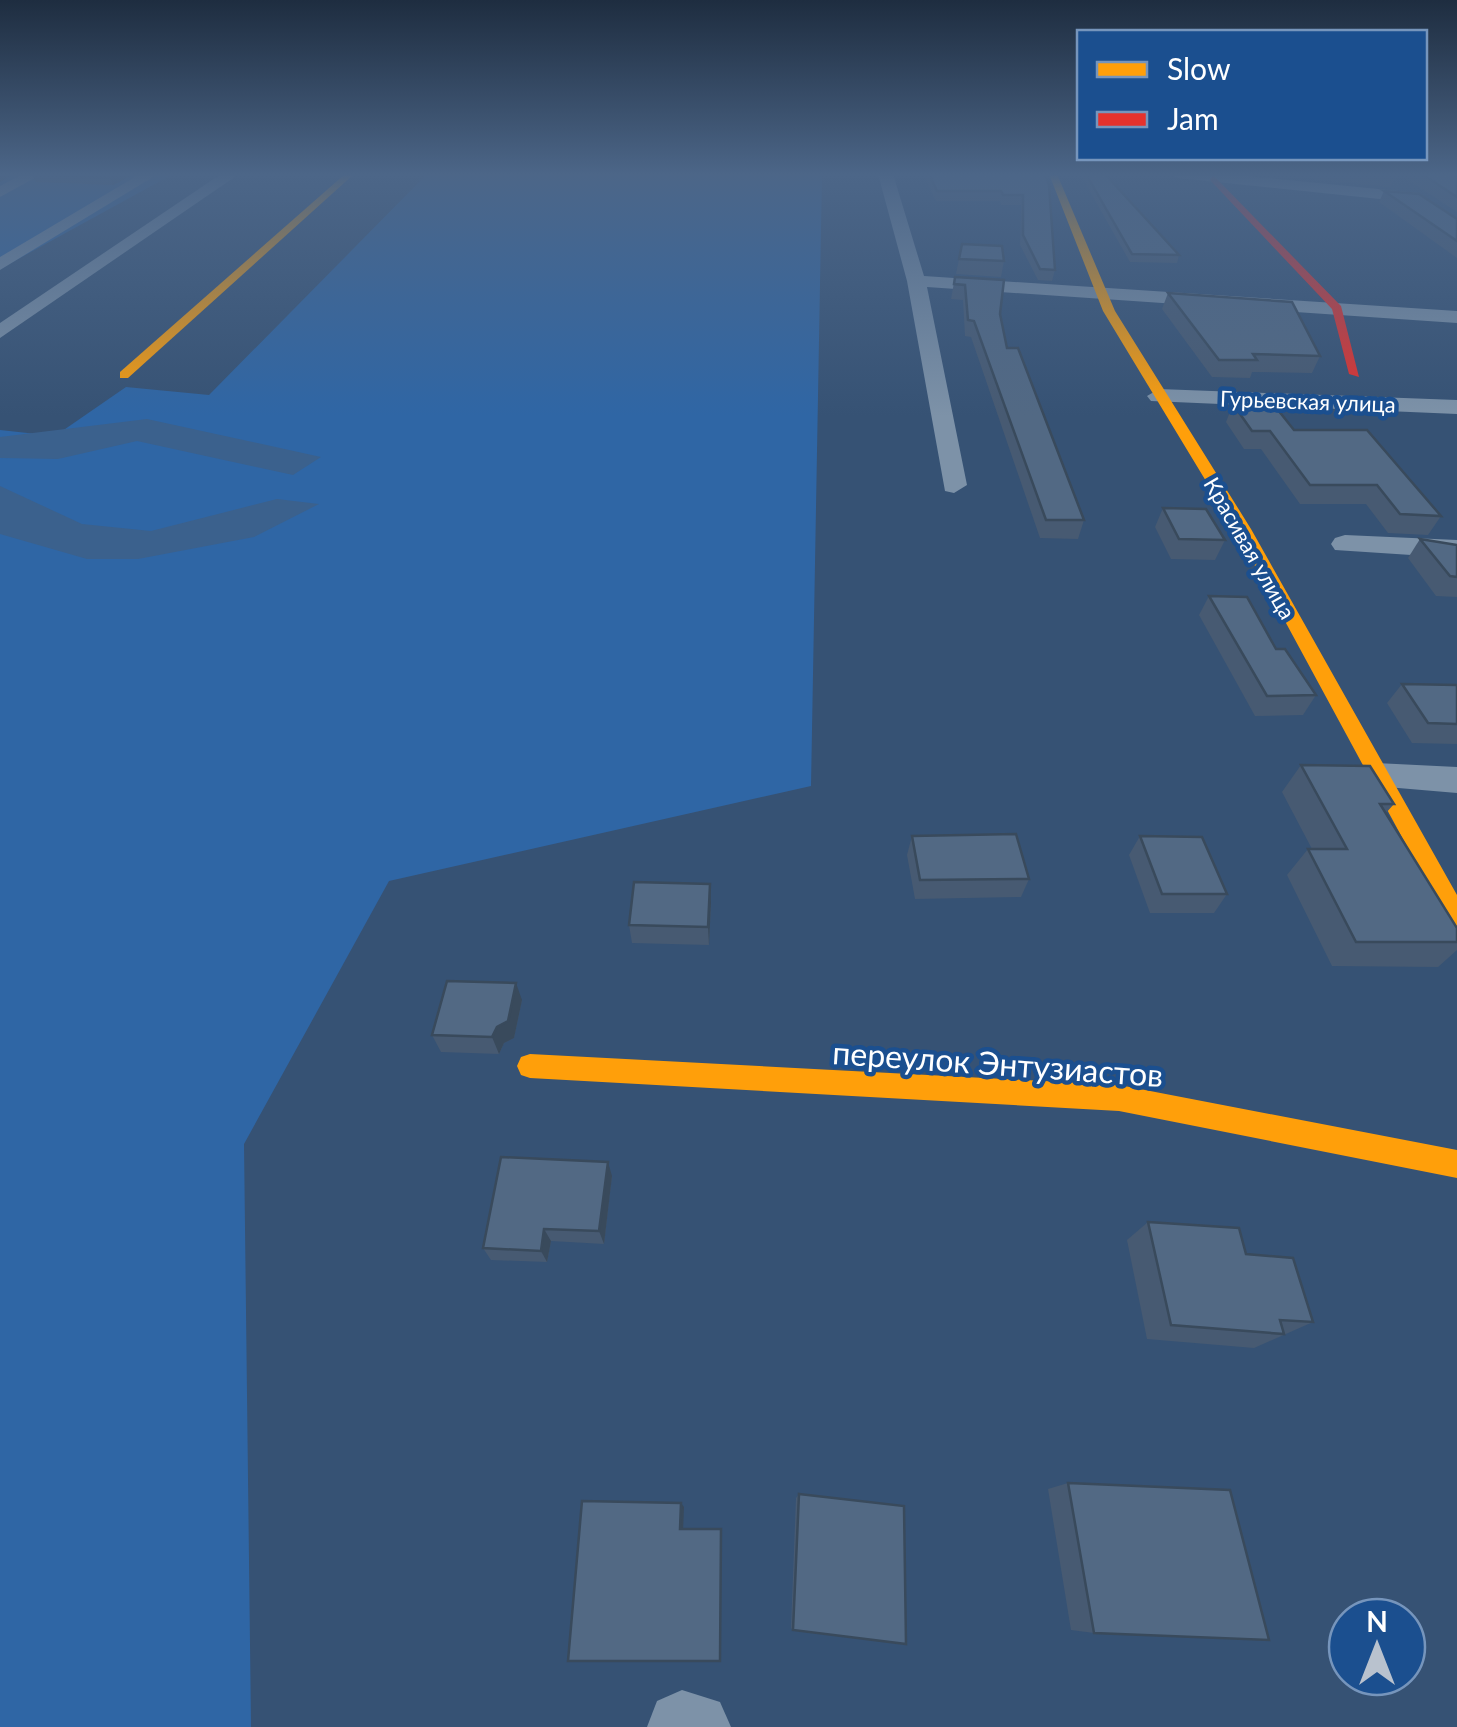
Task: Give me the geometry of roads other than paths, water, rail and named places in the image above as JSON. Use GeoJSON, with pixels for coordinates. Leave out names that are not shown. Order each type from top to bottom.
{"type":"FeatureCollection","features":[{"type":"Feature","properties":{"kind":"street"},"geometry":{"type":"LineString","coordinates":[[0,332],[114,255]]}},
{"type":"Feature","properties":{"kind":"street"},"geometry":{"type":"LineString","coordinates":[[124,376],[260,255]]}},
{"type":"Feature","properties":{"kind":"street"},"geometry":{"type":"LineString","coordinates":[[906,255],[916,284],[954,485]]}},
{"type":"Feature","properties":{"kind":"street","name":"Красивая улица"},"geometry":{"type":"LineString","coordinates":[[1085,255],[1100,291],[1159,396],[1243,528],[1376,776],[1457,916]]}},
{"type":"Feature","properties":{"kind":"street"},"geometry":{"type":"LineString","coordinates":[[1286,255],[1337,308],[1356,374]]}},
{"type":"Feature","properties":{"kind":"street"},"geometry":{"type":"LineString","coordinates":[[916,284],[1100,291],[1457,317]]}},
{"type":"Feature","properties":{"kind":"street","name":"Гурьевская улица"},"geometry":{"type":"LineString","coordinates":[[1159,396],[1457,407]]}},
{"type":"Feature","properties":{"kind":"street"},"geometry":{"type":"LineString","coordinates":[[1344,544],[1457,549]]}},
{"type":"Feature","properties":{"kind":"street"},"geometry":{"type":"LineString","coordinates":[[1376,776],[1457,780]]}},
{"type":"Feature","properties":{"kind":"street","name":"переулок Энтузиастов"},"geometry":{"type":"LineString","coordinates":[[530,1066],[1119,1098],[1457,1164]]}}]}
